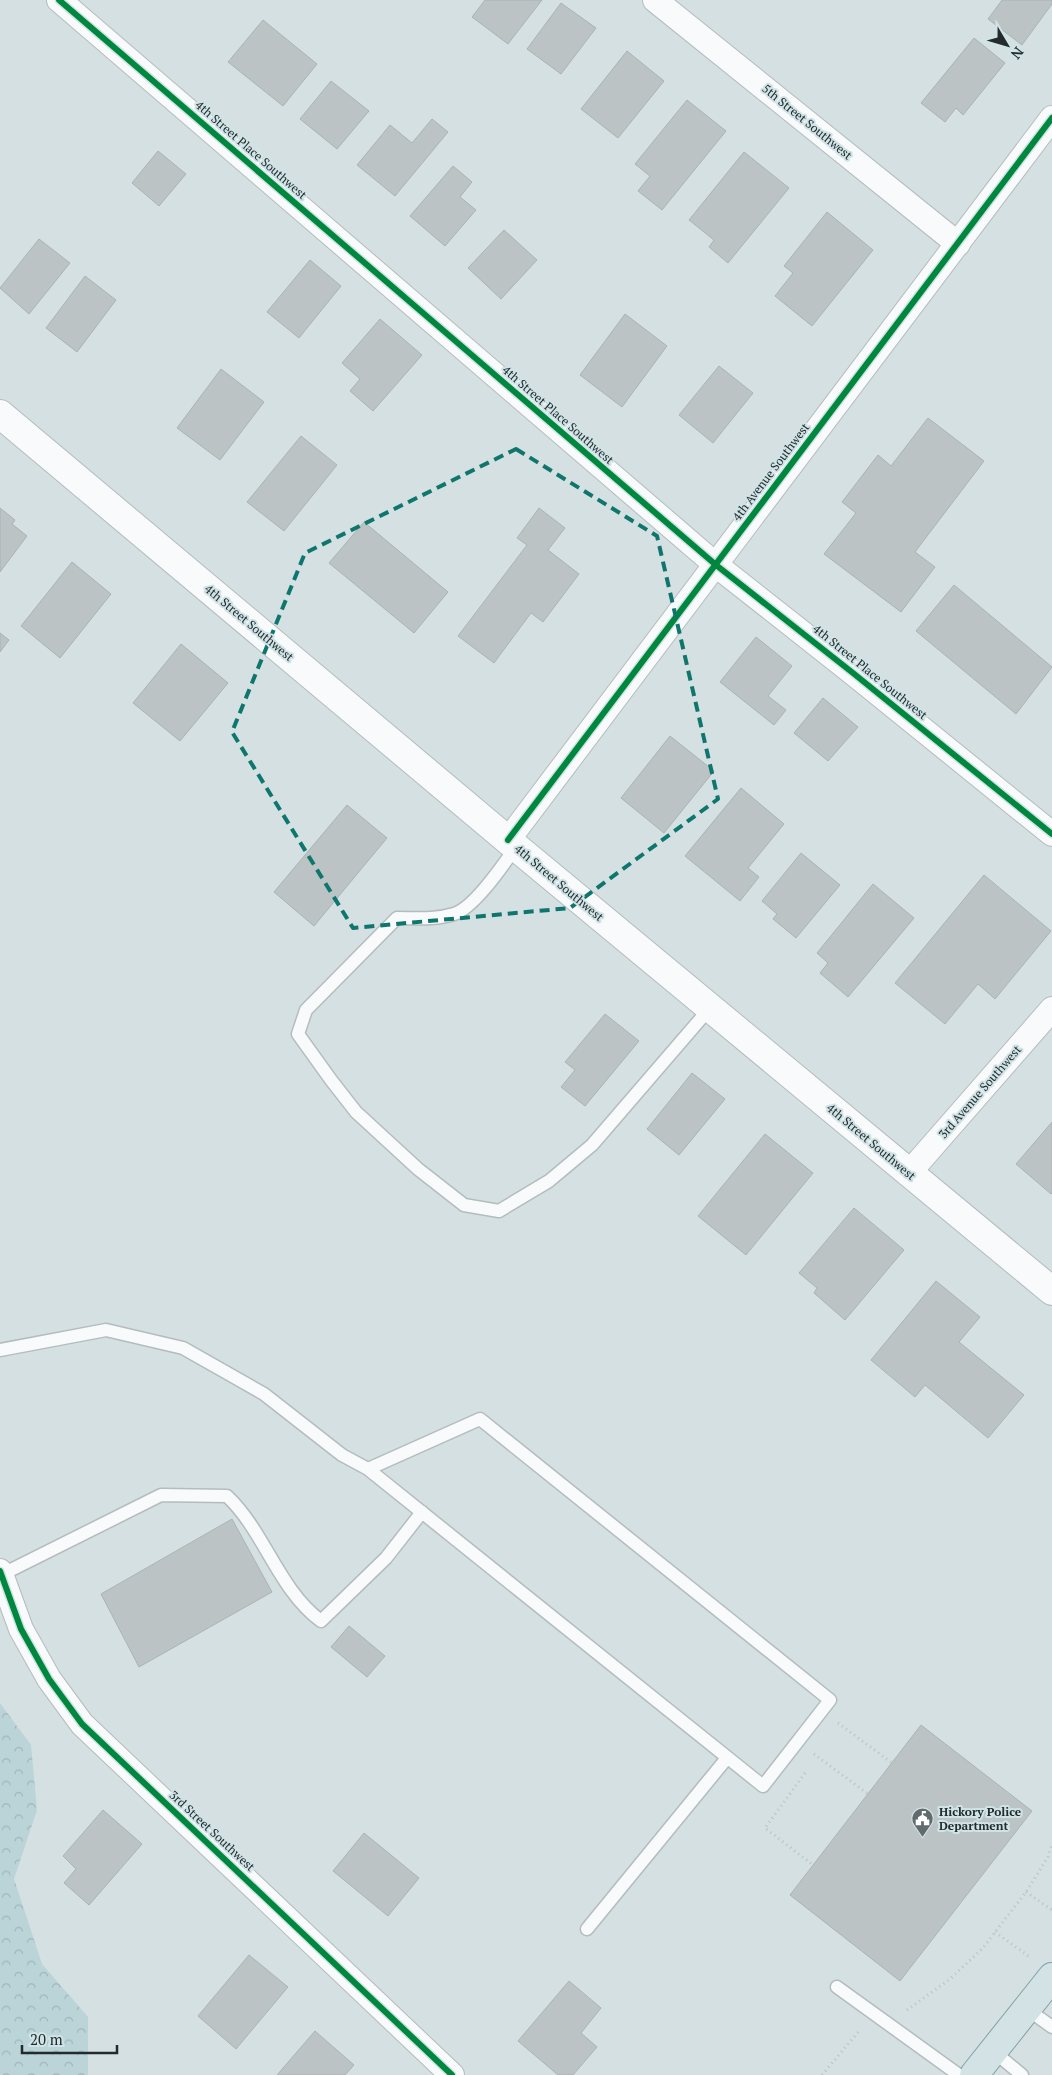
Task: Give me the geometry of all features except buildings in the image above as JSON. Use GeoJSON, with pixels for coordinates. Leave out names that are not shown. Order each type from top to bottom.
{"type":"FeatureCollection","features":[{"type":"Feature","properties":{"kind":"main road","name":"4th Street Southwest"},"geometry":{"type":"LineString","coordinates":[[0,414],[512,844],[908,1174],[1052,1291]]}},
{"type":"Feature","properties":{"kind":"main road"},"geometry":{"type":"LineString","coordinates":[[974,2075],[1027,2009],[1045,1970]]}},
{"type":"Feature","properties":{"kind":"street","name":"4th Street Place Southwest"},"geometry":{"type":"LineString","coordinates":[[59,0],[716,565],[1052,834]]}},
{"type":"Feature","properties":{"kind":"street","name":"5th Street Southwest"},"geometry":{"type":"LineString","coordinates":[[655,0],[958,244]]}},
{"type":"Feature","properties":{"kind":"street","name":"4th Avenue Southwest"},"geometry":{"type":"LineString","coordinates":[[512,844],[716,565],[1052,118]]}},
{"type":"Feature","properties":{"kind":"street","name":"3rd Avenue Southwest"},"geometry":{"type":"LineString","coordinates":[[908,1174],[1052,1010]]}},
{"type":"Feature","properties":{"kind":"street","name":"3rd Street Southwest"},"geometry":{"type":"LineString","coordinates":[[1,1573],[21,1629],[49,1679],[82,1724],[452,2075]]}},
{"type":"Feature","properties":{"kind":"lane"},"geometry":{"type":"LineString","coordinates":[[512,844],[485,889],[456,914],[431,919],[397,918],[306,1010],[298,1034],[356,1112],[418,1169],[464,1205],[499,1211],[549,1182],[592,1145],[710,1008]]}},
{"type":"Feature","properties":{"kind":"lane"},"geometry":{"type":"LineString","coordinates":[[0,1350],[106,1330],[183,1348],[264,1394],[342,1454],[368,1469],[763,1786],[830,1700],[480,1419],[368,1469]]}},
{"type":"Feature","properties":{"kind":"lane"},"geometry":{"type":"LineString","coordinates":[[1,1573],[161,1495],[226,1496],[242,1511],[289,1589],[309,1612],[321,1621],[386,1558],[422,1512]]}},
{"type":"Feature","properties":{"kind":"lane"},"geometry":{"type":"LineString","coordinates":[[587,1929],[727,1758]]}},
{"type":"Feature","properties":{"kind":"lane"},"geometry":{"type":"LineString","coordinates":[[837,1987],[959,2075]]}},
{"type":"Feature","properties":{"kind":"lane"},"geometry":{"type":"LineString","coordinates":[[1027,2009],[1052,2027]]}},
{"type":"Feature","properties":{"kind":"lane"},"geometry":{"type":"LineString","coordinates":[[993,2051],[1022,2075]]}},
{"type":"Feature","properties":{"kind":"path"},"geometry":{"type":"LineString","coordinates":[[821,1711],[892,1763]]}},
{"type":"Feature","properties":{"kind":"path"},"geometry":{"type":"LineString","coordinates":[[835,1733],[841,1725]]}},
{"type":"Feature","properties":{"kind":"path"},"geometry":{"type":"LineString","coordinates":[[797,1742],[868,1794]]}},
{"type":"Feature","properties":{"kind":"path"},"geometry":{"type":"LineString","coordinates":[[812,1764],[823,1748]]}},
{"type":"Feature","properties":{"kind":"path"},"geometry":{"type":"LineString","coordinates":[[806,1772],[765,1828],[813,1865]]}},
{"type":"Feature","properties":{"kind":"path"},"geometry":{"type":"LineString","coordinates":[[888,2024],[950,1979],[982,1949],[1026,1892],[1048,1857],[1052,1844]]}},
{"type":"Feature","properties":{"kind":"path"},"geometry":{"type":"LineString","coordinates":[[1026,1892],[1052,1910]]}},
{"type":"Feature","properties":{"kind":"path"},"geometry":{"type":"LineString","coordinates":[[995,1932],[1045,1970]]}},
{"type":"Feature","properties":{"kind":"path"},"geometry":{"type":"LineString","coordinates":[[822,2075],[842,2049],[875,2015]]}},
{"type":"Feature","properties":{"kind":"highlighted area"},"geometry":{"type":"Polygon","coordinates":[[[516,449],[657,536],[718,799],[570,908],[353,928],[232,732],[305,553],[516,449]]]}},
{"type":"Feature","properties":{"kind":"green space"},"geometry":{"type":"Polygon","coordinates":[[[0,1703],[31,1745],[37,1810],[14,1879],[42,1964],[88,2017],[88,2075],[0,2075],[0,1703]]]}},
{"type":"Feature","properties":{"kind":"cycle path"},"geometry":{"type":"LineString","coordinates":[[59,0],[716,565],[1052,834]]}},
{"type":"Feature","properties":{"kind":"cycle path"},"geometry":{"type":"LineString","coordinates":[[508,840],[1052,118]]}},
{"type":"Feature","properties":{"kind":"cycle path"},"geometry":{"type":"LineString","coordinates":[[0,1571],[21,1629],[49,1679],[82,1724],[452,2075]]}},
{"type":"Feature","properties":{"kind":"place","name":"Hickory Police Department"},"geometry":{"type":"Point","coordinates":[923,1838]}}]}
